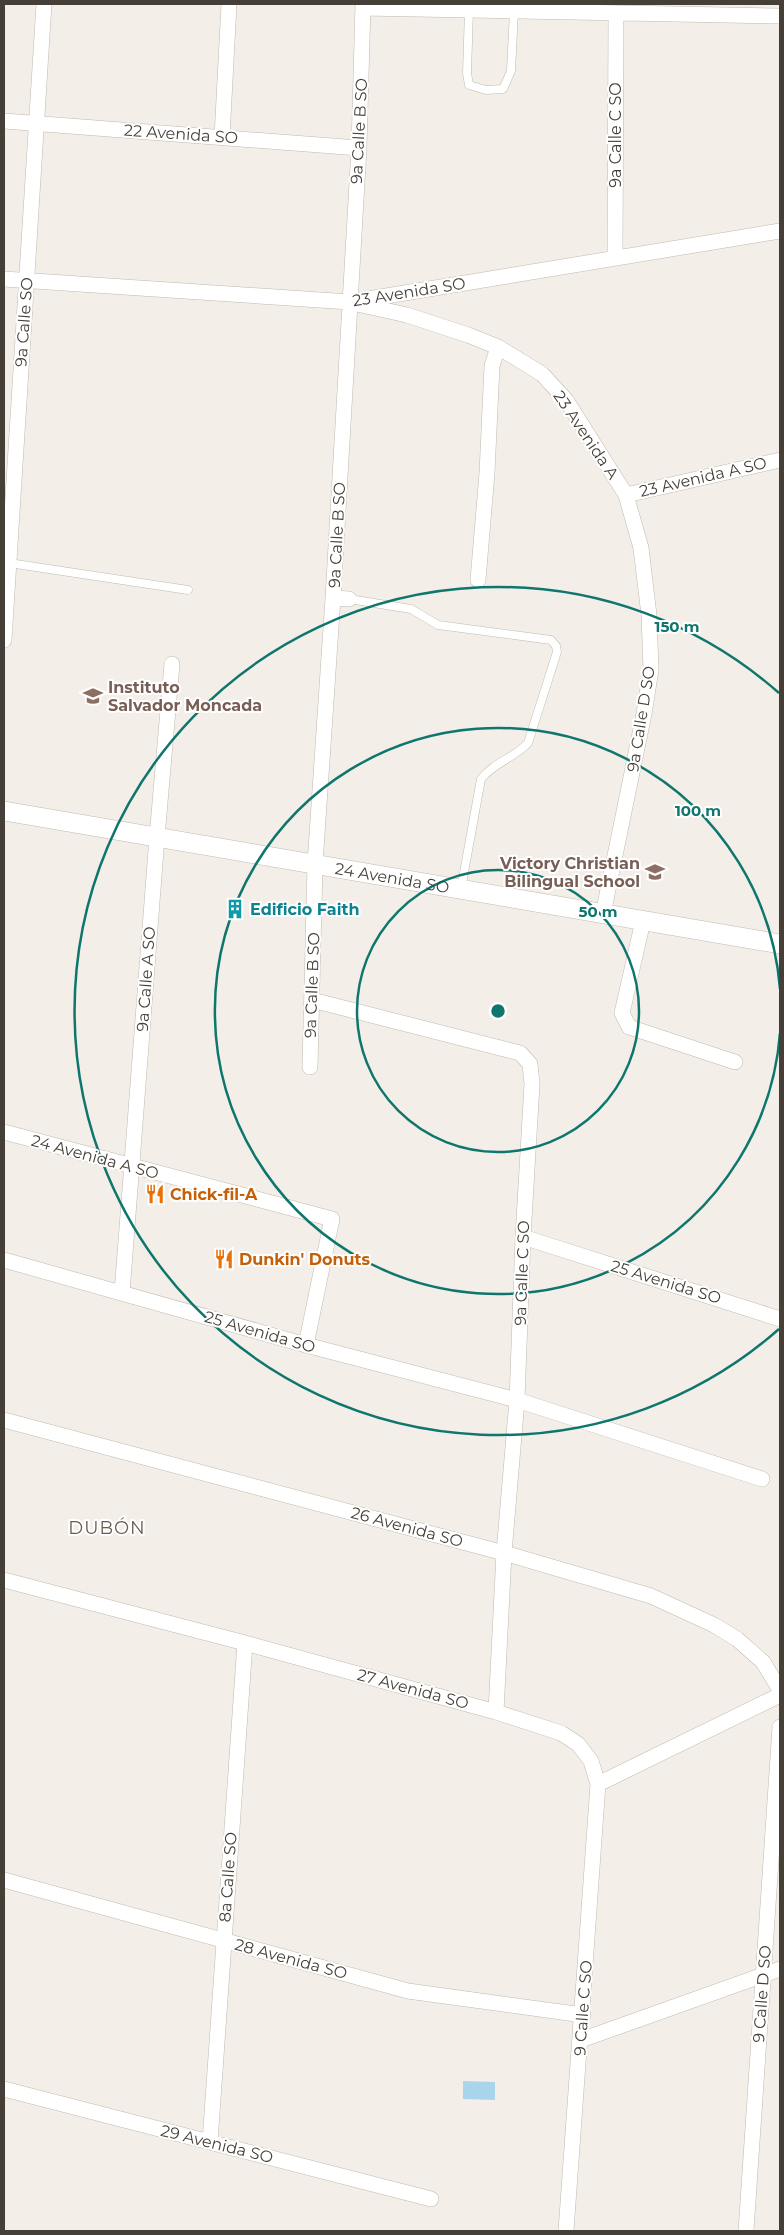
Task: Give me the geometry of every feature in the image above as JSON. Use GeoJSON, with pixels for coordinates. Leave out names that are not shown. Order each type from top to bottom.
{"type":"FeatureCollection","features":[{"type":"Feature","properties":{"kind":"street","name":"9a Calle SO"},"geometry":{"type":"LineString","coordinates":[[4,640],[6,562],[27,281],[44,4]]}},
{"type":"Feature","properties":{"kind":"street"},"geometry":{"type":"LineString","coordinates":[[222,137],[229,4]]}},
{"type":"Feature","properties":{"kind":"street"},"geometry":{"type":"LineString","coordinates":[[363,6],[616,14],[780,16]]}},
{"type":"Feature","properties":{"kind":"street","name":"9a Calle B SO"},"geometry":{"type":"LineString","coordinates":[[310,1067],[315,864],[333,598],[359,148],[363,6]]}},
{"type":"Feature","properties":{"kind":"street","name":"9a Calle C SO"},"geometry":{"type":"LineString","coordinates":[[615,257],[616,14]]}},
{"type":"Feature","properties":{"kind":"street","name":"22 Avenida SO"},"geometry":{"type":"LineString","coordinates":[[4,121],[37,122],[359,148]]}},
{"type":"Feature","properties":{"kind":"street","name":"23 Avenida SO"},"geometry":{"type":"LineString","coordinates":[[4,280],[350,302],[780,231]]}},
{"type":"Feature","properties":{"kind":"street","name":"23 Avenida A"},"geometry":{"type":"LineString","coordinates":[[350,302],[407,315],[498,348],[542,374],[566,400],[626,494]]}},
{"type":"Feature","properties":{"kind":"street"},"geometry":{"type":"LineString","coordinates":[[478,580],[487,473],[492,366],[498,348]]}},
{"type":"Feature","properties":{"kind":"street","name":"23 Avenida A SO"},"geometry":{"type":"LineString","coordinates":[[626,494],[780,460]]}},
{"type":"Feature","properties":{"kind":"street","name":"9a Calle D SO"},"geometry":{"type":"LineString","coordinates":[[603,914],[644,714],[651,668],[648,615],[640,548],[626,494]]}},
{"type":"Feature","properties":{"kind":"street"},"geometry":{"type":"LineString","coordinates":[[333,598],[349,599]]}},
{"type":"Feature","properties":{"kind":"street","name":"9a Calle A SO"},"geometry":{"type":"LineString","coordinates":[[122,1293],[172,664]]}},
{"type":"Feature","properties":{"kind":"street","name":"24 Avenida SO"},"geometry":{"type":"LineString","coordinates":[[4,811],[780,944]]}},
{"type":"Feature","properties":{"kind":"street"},"geometry":{"type":"LineString","coordinates":[[643,921],[622,1013],[624,1021],[629,1027],[735,1062]]}},
{"type":"Feature","properties":{"kind":"street","name":"9a Calle C SO"},"geometry":{"type":"LineString","coordinates":[[312,1000],[520,1053],[530,1064],[532,1084],[523,1237],[517,1400],[504,1553],[496,1712]]}},
{"type":"Feature","properties":{"kind":"street","name":"24 Avenida A SO"},"geometry":{"type":"LineString","coordinates":[[4,1132],[332,1219],[306,1345]]}},
{"type":"Feature","properties":{"kind":"street","name":"25 Avenida SO"},"geometry":{"type":"LineString","coordinates":[[523,1237],[780,1319]]}},
{"type":"Feature","properties":{"kind":"street","name":"25 Avenida SO"},"geometry":{"type":"LineString","coordinates":[[4,1260],[306,1345],[517,1400],[762,1479]]}},
{"type":"Feature","properties":{"kind":"street","name":"26 Avenida SO"},"geometry":{"type":"LineString","coordinates":[[4,1420],[504,1553],[651,1596],[714,1624],[737,1639],[763,1662],[780,1690]]}},
{"type":"Feature","properties":{"kind":"street","name":"27 Avenida SO"},"geometry":{"type":"LineString","coordinates":[[4,1580],[245,1643],[496,1712],[561,1733],[578,1744],[591,1761],[598,1784]]}},
{"type":"Feature","properties":{"kind":"street","name":"8a Calle SO"},"geometry":{"type":"LineString","coordinates":[[210,2142],[245,1643]]}},
{"type":"Feature","properties":{"kind":"street"},"geometry":{"type":"LineString","coordinates":[[598,1784],[780,1695]]}},
{"type":"Feature","properties":{"kind":"street","name":"9 Calle D SO"},"geometry":{"type":"LineString","coordinates":[[746,2231],[780,1727]]}},
{"type":"Feature","properties":{"kind":"street","name":"9 Calle C SO"},"geometry":{"type":"LineString","coordinates":[[566,2231],[598,1784]]}},
{"type":"Feature","properties":{"kind":"street","name":"28 Avenida SO"},"geometry":{"type":"LineString","coordinates":[[4,1880],[408,1990],[583,2014]]}},
{"type":"Feature","properties":{"kind":"street"},"geometry":{"type":"LineString","coordinates":[[581,2040],[780,1969]]}},
{"type":"Feature","properties":{"kind":"street","name":"29 Avenida SO"},"geometry":{"type":"LineString","coordinates":[[4,2089],[431,2199]]}},
{"type":"Feature","properties":{"kind":"lane"},"geometry":{"type":"LineString","coordinates":[[469,10],[467,74],[470,85],[486,90],[503,89],[511,71],[514,11]]}},
{"type":"Feature","properties":{"kind":"lane"},"geometry":{"type":"LineString","coordinates":[[6,562],[188,590]]}},
{"type":"Feature","properties":{"kind":"lane"},"geometry":{"type":"LineString","coordinates":[[349,599],[411,609],[438,625],[551,640],[556,646],[557,652],[528,744],[521,751],[487,771],[481,779],[461,889]]}},
{"type":"Feature","properties":{"kind":"water"},"geometry":{"type":"Polygon","coordinates":[[[463,2081],[495,2082],[495,2100],[463,2099],[463,2081]]]}},
{"type":"Feature","properties":{"kind":"place","name":"Instituto Salvador Moncada"},"geometry":{"type":"Point","coordinates":[93,696]}},
{"type":"Feature","properties":{"kind":"place","name":"Victory Christian Bilingual School"},"geometry":{"type":"Point","coordinates":[655,872]}},
{"type":"Feature","properties":{"kind":"place","name":"Edificio Faith"},"geometry":{"type":"Point","coordinates":[235,909]}},
{"type":"Feature","properties":{"kind":"place","name":"Chick-fil-A"},"geometry":{"type":"Point","coordinates":[155,1194]}},
{"type":"Feature","properties":{"kind":"place","name":"Dunkin' Donuts"},"geometry":{"type":"Point","coordinates":[224,1259]}},
{"type":"Feature","properties":{"kind":"district","name":"DUBÓN"},"geometry":{"type":"Point","coordinates":[107,1528]}}]}
